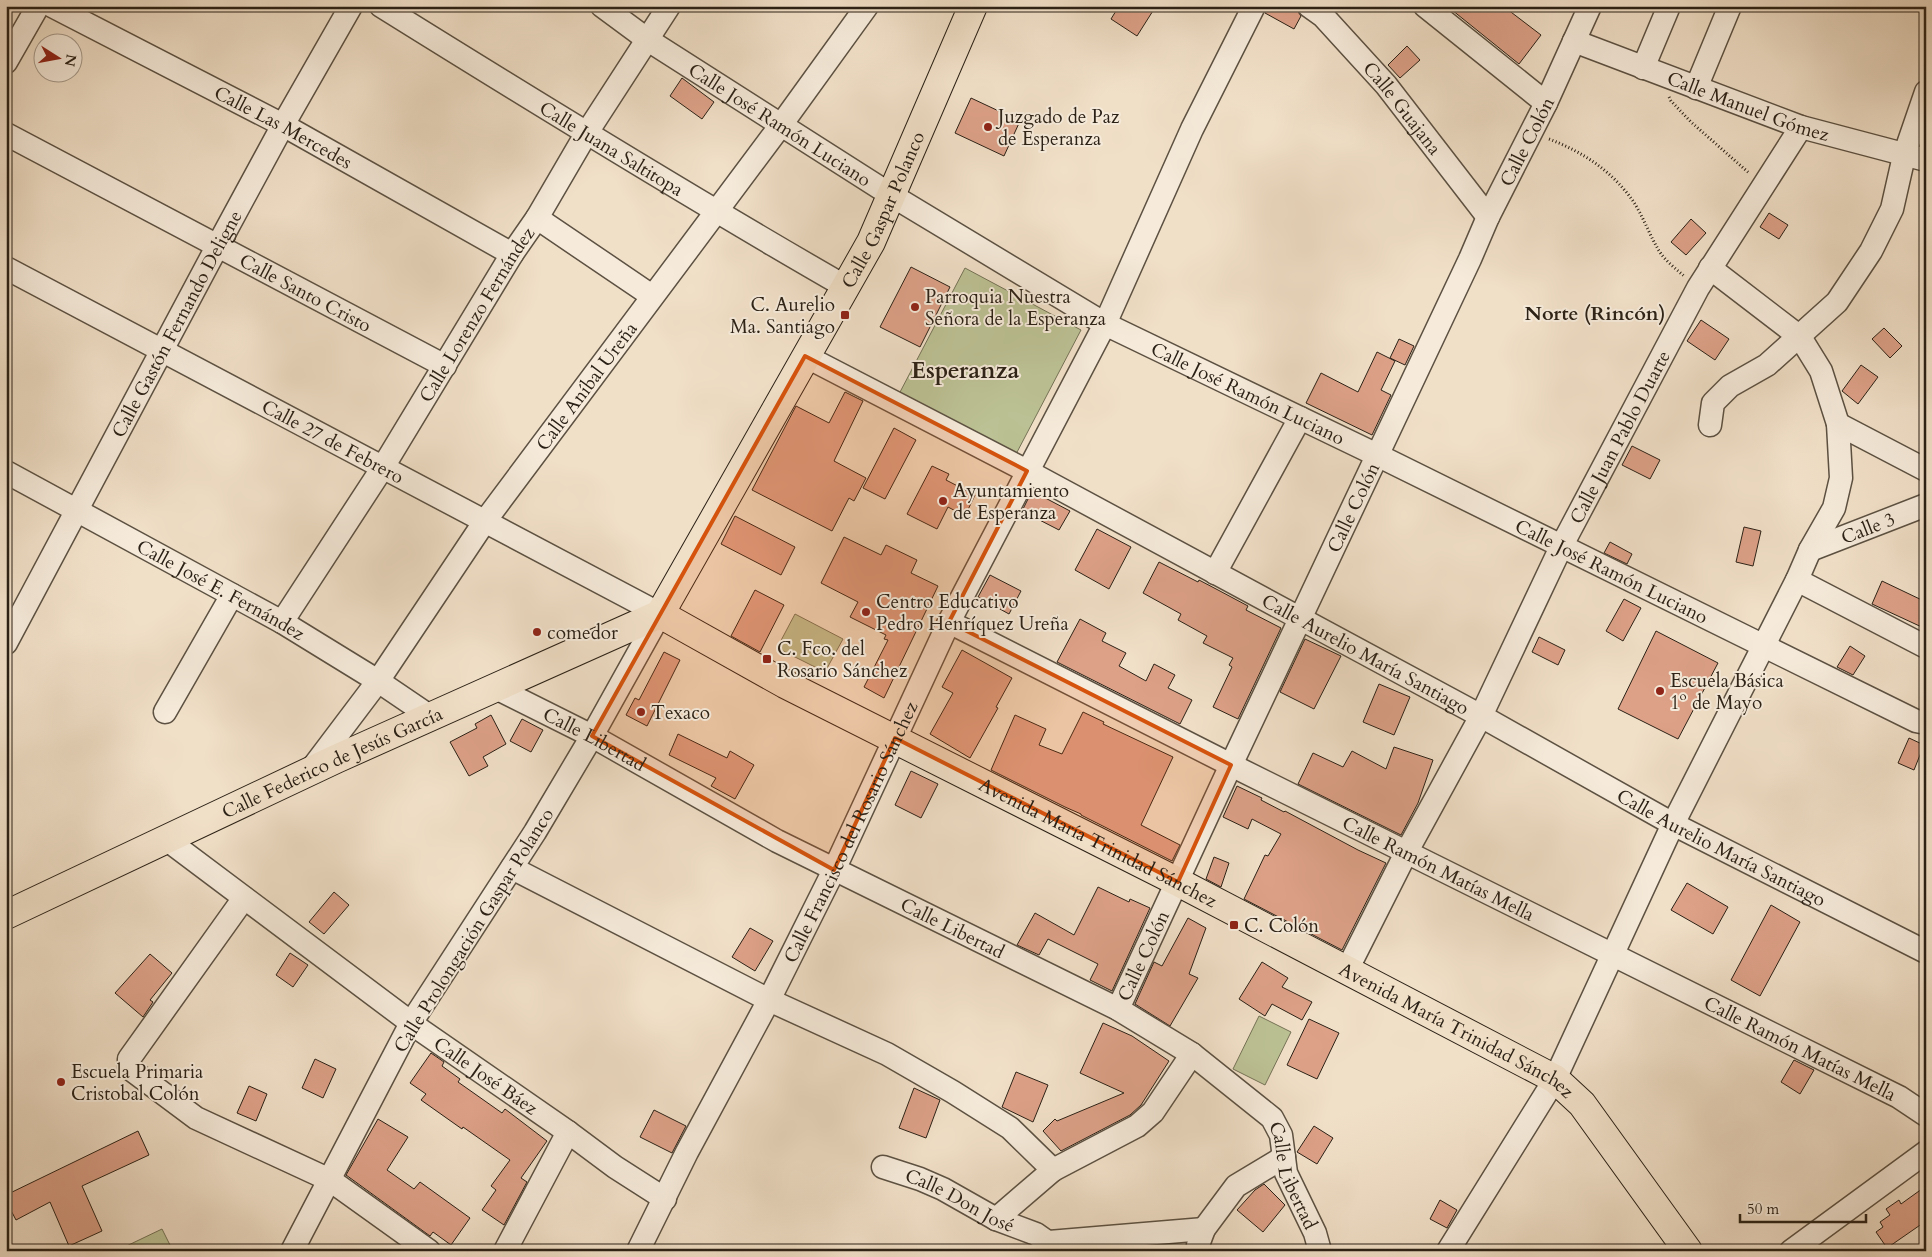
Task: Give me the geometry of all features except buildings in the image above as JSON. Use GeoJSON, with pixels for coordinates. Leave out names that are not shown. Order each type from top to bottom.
{"type":"FeatureCollection","features":[{"type":"Feature","properties":{"kind":"main road","name":"Calle Gaspar Polanco"},"geometry":{"type":"LineString","coordinates":[[660,614],[871,242],[972,6]]}},
{"type":"Feature","properties":{"kind":"main road","name":"Calle Federico de Jesús García"},"geometry":{"type":"LineString","coordinates":[[6,915],[310,771],[660,614]]}},
{"type":"Feature","properties":{"kind":"main road","name":"Avenida María Trinidad Sánchez"},"geometry":{"type":"LineString","coordinates":[[660,614],[784,684],[1178,882],[1555,1078],[1582,1104],[1688,1251]]}},
{"type":"Feature","properties":{"kind":"street"},"geometry":{"type":"LineString","coordinates":[[6,62],[38,6]]}},
{"type":"Feature","properties":{"kind":"street","name":"Calle Las Mercedes"},"geometry":{"type":"LineString","coordinates":[[52,6],[283,125],[512,254]]}},
{"type":"Feature","properties":{"kind":"street","name":"Calle Gastón Fernando Deligne"},"geometry":{"type":"LineString","coordinates":[[6,643],[161,349],[283,125],[351,6]]}},
{"type":"Feature","properties":{"kind":"street","name":"Calle Juana Saltitopa"},"geometry":{"type":"LineString","coordinates":[[381,6],[715,212],[846,287]]}},
{"type":"Feature","properties":{"kind":"street","name":"Calle José Ramón Luciano"},"geometry":{"type":"LineString","coordinates":[[602,6],[648,40],[781,125],[1105,324],[1377,455],[1762,647],[1922,717]]}},
{"type":"Feature","properties":{"kind":"street","name":"Calle Lorenzo Fernández"},"geometry":{"type":"LineString","coordinates":[[282,622],[383,467],[586,134],[669,6]]}},
{"type":"Feature","properties":{"kind":"street","name":"Calle Aníbal Ureña"},"geometry":{"type":"LineString","coordinates":[[310,771],[378,681],[485,521],[781,125],[867,6]]}},
{"type":"Feature","properties":{"kind":"street","name":"Calle Francisco del Rosario Sánchez"},"geometry":{"type":"LineString","coordinates":[[643,1248],[687,1152],[769,1000],[834,870],[948,622],[1105,324],[1192,129],[1254,6]]}},
{"type":"Feature","properties":{"kind":"street","name":"Calle Guajana"},"geometry":{"type":"LineString","coordinates":[[1308,6],[1322,16],[1386,85],[1488,217]]}},
{"type":"Feature","properties":{"kind":"street"},"geometry":{"type":"LineString","coordinates":[[1425,6],[1546,103]]}},
{"type":"Feature","properties":{"kind":"street","name":"Calle Colón"},"geometry":{"type":"LineString","coordinates":[[1118,1010],[1488,217],[1546,103],[1590,6]]}},
{"type":"Feature","properties":{"kind":"street"},"geometry":{"type":"LineString","coordinates":[[1643,68],[1668,6]]}},
{"type":"Feature","properties":{"kind":"street"},"geometry":{"type":"LineString","coordinates":[[1696,88],[1730,6]]}},
{"type":"Feature","properties":{"kind":"street","name":"Calle Manuel Gómez"},"geometry":{"type":"LineString","coordinates":[[1574,42],[1801,127],[1904,156],[1926,160]]}},
{"type":"Feature","properties":{"kind":"street"},"geometry":{"type":"LineString","coordinates":[[1710,425],[1713,403],[1730,386],[1767,365],[1800,337],[1836,302],[1871,251],[1892,209],[1904,156],[1926,92]]}},
{"type":"Feature","properties":{"kind":"street","name":"Calle Juan Pablo Duarte"},"geometry":{"type":"LineString","coordinates":[[1347,970],[1406,853],[1481,716],[1561,547],[1698,288],[1801,127]]}},
{"type":"Feature","properties":{"kind":"street","name":"Calle Santo Cristo"},"geometry":{"type":"LineString","coordinates":[[6,134],[445,366]]}},
{"type":"Feature","properties":{"kind":"street"},"geometry":{"type":"LineString","coordinates":[[536,218],[652,296]]}},
{"type":"Feature","properties":{"kind":"street","name":"Calle 27 de Febrero"},"geometry":{"type":"LineString","coordinates":[[6,268],[660,614]]}},
{"type":"Feature","properties":{"kind":"street"},"geometry":{"type":"LineString","coordinates":[[1448,1251],[1555,1078],[1673,824],[1797,580],[1810,550],[1834,508],[1841,478],[1838,424],[1821,371],[1800,337],[1710,268]]}},
{"type":"Feature","properties":{"kind":"street","name":"Calle Aurelio María Santiago"},"geometry":{"type":"LineString","coordinates":[[805,356],[1027,472],[1481,716],[1673,824],[1926,952]]}},
{"type":"Feature","properties":{"kind":"street"},"geometry":{"type":"LineString","coordinates":[[1215,573],[1300,418]]}},
{"type":"Feature","properties":{"kind":"street"},"geometry":{"type":"LineString","coordinates":[[1838,424],[1926,470]]}},
{"type":"Feature","properties":{"kind":"street","name":"Calle José E. Fernández"},"geometry":{"type":"LineString","coordinates":[[6,472],[282,622],[431,716]]}},
{"type":"Feature","properties":{"kind":"street","name":"Calle 3"},"geometry":{"type":"LineString","coordinates":[[1810,550],[1926,505]]}},
{"type":"Feature","properties":{"kind":"street"},"geometry":{"type":"LineString","coordinates":[[1797,580],[1926,647]]}},
{"type":"Feature","properties":{"kind":"street"},"geometry":{"type":"LineString","coordinates":[[166,712],[232,595]]}},
{"type":"Feature","properties":{"kind":"street","name":"Calle Prolongación Gaspar Polanco"},"geometry":{"type":"LineString","coordinates":[[292,1251],[411,1023],[512,868],[592,736],[660,614]]}},
{"type":"Feature","properties":{"kind":"street","name":"Calle Ramón Matías Mella"},"geometry":{"type":"LineString","coordinates":[[948,622],[1406,853],[1899,1097],[1926,1115]]}},
{"type":"Feature","properties":{"kind":"street","name":"Calle Libertad"},"geometry":{"type":"LineString","coordinates":[[496,688],[592,736],[777,841],[1118,1010],[1192,1054],[1272,1118],[1281,1135],[1286,1173],[1315,1233],[1320,1251]]}},
{"type":"Feature","properties":{"kind":"street","name":"Calle José Báez"},"geometry":{"type":"LineString","coordinates":[[166,840],[411,1023],[615,1167],[665,1199]]}},
{"type":"Feature","properties":{"kind":"street"},"geometry":{"type":"LineString","coordinates":[[512,868],[769,1000],[887,1054],[954,1092],[1010,1128],[1053,1170]]}},
{"type":"Feature","properties":{"kind":"street"},"geometry":{"type":"LineString","coordinates":[[244,898],[130,1059],[129,1068],[196,1118],[330,1180],[429,1251]]}},
{"type":"Feature","properties":{"kind":"street"},"geometry":{"type":"LineString","coordinates":[[996,1219],[1053,1170],[1138,1126],[1154,1112],[1192,1054]]}},
{"type":"Feature","properties":{"kind":"street"},"geometry":{"type":"LineString","coordinates":[[505,1251],[568,1132]]}},
{"type":"Feature","properties":{"kind":"street"},"geometry":{"type":"LineString","coordinates":[[1791,1251],[1926,1152]]}},
{"type":"Feature","properties":{"kind":"street"},"geometry":{"type":"LineString","coordinates":[[1199,1251],[1198,1244],[1204,1229],[1236,1186],[1284,1157]]}},
{"type":"Feature","properties":{"kind":"street","name":"Calle Don José"},"geometry":{"type":"LineString","coordinates":[[883,1167],[943,1189],[996,1219],[1036,1234],[1054,1246]]}},
{"type":"Feature","properties":{"kind":"street"},"geometry":{"type":"LineString","coordinates":[[1054,1246],[1204,1229]]}},
{"type":"Feature","properties":{"kind":"path"},"geometry":{"type":"LineString","coordinates":[[1670,78],[1667,89],[1671,101],[1690,122],[1763,184]]}},
{"type":"Feature","properties":{"kind":"path"},"geometry":{"type":"LineString","coordinates":[[1530,133],[1562,145],[1592,160],[1605,169],[1634,202],[1659,250],[1672,266],[1698,288]]}},
{"type":"Feature","properties":{"kind":"highlighted area"},"geometry":{"type":"Polygon","coordinates":[[[805,356],[1027,471],[949,622],[1231,765],[1178,882],[895,738],[834,870],[592,736],[805,356]]]}},
{"type":"Feature","properties":{"kind":"green space"},"geometry":{"type":"Polygon","coordinates":[[[965,268],[1081,330],[1015,456],[899,394],[965,268]]]}},
{"type":"Feature","properties":{"kind":"green space"},"geometry":{"type":"Polygon","coordinates":[[[795,614],[843,639],[825,672],[777,648],[795,614]]]}},
{"type":"Feature","properties":{"kind":"green space"},"geometry":{"type":"Polygon","coordinates":[[[1259,1016],[1291,1032],[1265,1085],[1233,1069],[1259,1016]]]}},
{"type":"Feature","properties":{"kind":"green space"},"geometry":{"type":"Polygon","coordinates":[[[162,1229],[173,1251],[116,1251],[162,1229]]]}},
{"type":"Feature","properties":{"kind":"place","name":"Juzgado de Paz de Esperanza"},"geometry":{"type":"Point","coordinates":[988,127]}},
{"type":"Feature","properties":{"kind":"place","name":"Parroquia Nuestra Señora de la Esperanza"},"geometry":{"type":"Point","coordinates":[915,307]}},
{"type":"Feature","properties":{"kind":"place","name":"C. Aurelio Ma. Santiago"},"geometry":{"type":"Point","coordinates":[845,315]}},
{"type":"Feature","properties":{"kind":"place","name":"Ayuntamiento de Esperanza"},"geometry":{"type":"Point","coordinates":[943,501]}},
{"type":"Feature","properties":{"kind":"place","name":"Centro Educativo Pedro Henríquez Ureña"},"geometry":{"type":"Point","coordinates":[866,612]}},
{"type":"Feature","properties":{"kind":"place","name":"comedor"},"geometry":{"type":"Point","coordinates":[537,632]}},
{"type":"Feature","properties":{"kind":"place","name":"C. Fco. del Rosario Sánchez"},"geometry":{"type":"Point","coordinates":[767,659]}},
{"type":"Feature","properties":{"kind":"place","name":"Escuela Básica 1º de Mayo"},"geometry":{"type":"Point","coordinates":[1660,691]}},
{"type":"Feature","properties":{"kind":"place","name":"Texaco"},"geometry":{"type":"Point","coordinates":[641,712]}},
{"type":"Feature","properties":{"kind":"place","name":"C. Colón"},"geometry":{"type":"Point","coordinates":[1234,925]}},
{"type":"Feature","properties":{"kind":"place","name":"Escuela Primaria Cristobal Colón"},"geometry":{"type":"Point","coordinates":[61,1082]}},
{"type":"Feature","properties":{"kind":"district","name":"Norte (Rincón)"},"geometry":{"type":"Point","coordinates":[1595,313]}},
{"type":"Feature","properties":{"kind":"district","name":"Esperanza"},"geometry":{"type":"Point","coordinates":[965,370]}}]}
